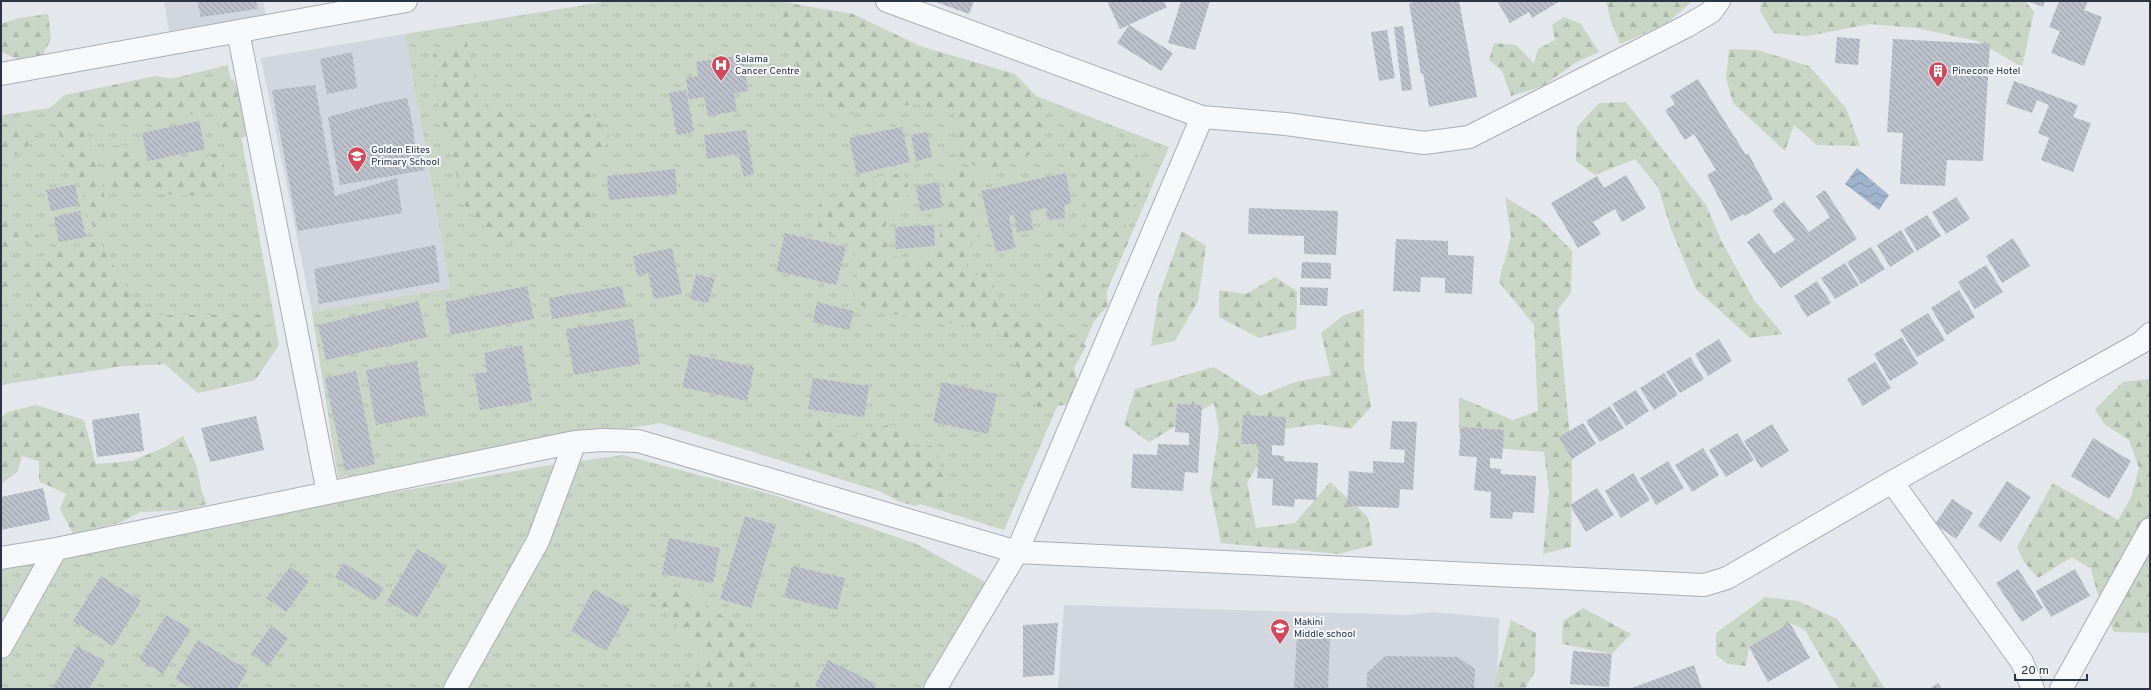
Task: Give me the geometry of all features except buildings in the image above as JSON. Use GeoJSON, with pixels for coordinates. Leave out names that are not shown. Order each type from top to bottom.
{"type":"FeatureCollection","features":[{"type":"Feature","properties":{"kind":"street"},"geometry":{"type":"LineString","coordinates":[[1,74],[406,1]]}},
{"type":"Feature","properties":{"kind":"street"},"geometry":{"type":"LineString","coordinates":[[887,1],[1202,117],[1286,124],[1424,143],[1469,137],[1687,26],[1711,12],[1719,1]]}},
{"type":"Feature","properties":{"kind":"street"},"geometry":{"type":"LineString","coordinates":[[238,31],[328,493]]}},
{"type":"Feature","properties":{"kind":"street"},"geometry":{"type":"LineString","coordinates":[[935,689],[1017,552],[1202,117]]}},
{"type":"Feature","properties":{"kind":"street"},"geometry":{"type":"LineString","coordinates":[[1,558],[56,549],[575,442],[603,440],[638,441],[1017,552],[1704,585],[1727,578],[1892,482],[2142,342],[2150,334]]}},
{"type":"Feature","properties":{"kind":"street"},"geometry":{"type":"LineString","coordinates":[[455,689],[538,540],[575,442]]}},
{"type":"Feature","properties":{"kind":"street"},"geometry":{"type":"LineString","coordinates":[[1892,482],[2022,662],[2033,689]]}},
{"type":"Feature","properties":{"kind":"street"},"geometry":{"type":"LineString","coordinates":[[2061,689],[2150,529]]}},
{"type":"Feature","properties":{"kind":"street"},"geometry":{"type":"LineString","coordinates":[[1,648],[56,549]]}},
{"type":"Feature","properties":{"kind":"shaded area"},"geometry":{"type":"Polygon","coordinates":[[[164,1],[263,1],[266,16],[169,31],[164,1]]]}},
{"type":"Feature","properties":{"kind":"shaded area","name":"Golden Elites Primary School"},"geometry":{"type":"Polygon","coordinates":[[[405,34],[450,288],[312,312],[261,58],[405,34]]]}},
{"type":"Feature","properties":{"kind":"shaded area","name":"Makini Middle school"},"geometry":{"type":"Polygon","coordinates":[[[1064,605],[1407,615],[1432,612],[1499,618],[1497,689],[1058,689],[1064,605]]]}},
{"type":"Feature","properties":{"kind":"green space"},"geometry":{"type":"Polygon","coordinates":[[[609,1],[773,1],[792,3],[1169,147],[1004,530],[660,423],[338,478],[312,312],[450,288],[405,34],[609,1]]]}},
{"type":"Feature","properties":{"kind":"green space"},"geometry":{"type":"Polygon","coordinates":[[[777,1],[853,14],[920,46],[1015,74],[1047,107],[1042,149],[988,173],[959,156],[954,112],[915,104],[833,116],[807,85],[781,35],[777,1]]]}},
{"type":"Feature","properties":{"kind":"green space"},"geometry":{"type":"Polygon","coordinates":[[[1606,1],[1693,1],[1666,24],[1620,44],[1610,18],[1606,1]]]}},
{"type":"Feature","properties":{"kind":"green space"},"geometry":{"type":"Polygon","coordinates":[[[1761,1],[2025,1],[2034,12],[2022,67],[1977,41],[1916,28],[1870,24],[1808,36],[1773,33],[1760,11],[1761,1]]]}},
{"type":"Feature","properties":{"kind":"green space"},"geometry":{"type":"Polygon","coordinates":[[[48,14],[51,39],[36,67],[1,52],[1,24],[19,18],[48,14]]]}},
{"type":"Feature","properties":{"kind":"green space"},"geometry":{"type":"Polygon","coordinates":[[[1564,17],[1581,24],[1599,52],[1575,63],[1543,86],[1511,96],[1502,71],[1489,60],[1494,43],[1516,45],[1534,63],[1538,49],[1555,40],[1552,25],[1564,17]]]}},
{"type":"Feature","properties":{"kind":"green space"},"geometry":{"type":"Polygon","coordinates":[[[466,37],[479,103],[537,127],[592,113],[609,136],[590,178],[592,224],[538,239],[501,245],[465,206],[439,109],[433,55],[466,37]]]}},
{"type":"Feature","properties":{"kind":"green space"},"geometry":{"type":"Polygon","coordinates":[[[1729,49],[1757,50],[1809,66],[1846,108],[1860,146],[1817,145],[1794,125],[1785,151],[1733,103],[1726,78],[1729,49]]]}},
{"type":"Feature","properties":{"kind":"green space"},"geometry":{"type":"Polygon","coordinates":[[[228,65],[279,345],[255,380],[198,393],[165,364],[122,366],[1,385],[1,115],[50,108],[228,65]]]}},
{"type":"Feature","properties":{"kind":"green space"},"geometry":{"type":"Polygon","coordinates":[[[155,76],[188,81],[233,79],[247,108],[248,135],[234,142],[220,132],[215,109],[202,107],[190,115],[169,121],[148,117],[97,123],[85,116],[92,154],[101,180],[111,227],[97,232],[89,220],[84,196],[75,174],[65,161],[59,130],[50,108],[65,95],[155,76]]]}},
{"type":"Feature","properties":{"kind":"green space"},"geometry":{"type":"Polygon","coordinates":[[[1626,102],[1706,205],[1722,242],[1754,300],[1783,334],[1750,338],[1696,289],[1671,229],[1658,187],[1635,159],[1595,175],[1576,161],[1577,127],[1599,103],[1626,102]]]}},
{"type":"Feature","properties":{"kind":"green space"},"geometry":{"type":"Polygon","coordinates":[[[1089,120],[1103,136],[1129,143],[1148,172],[1149,192],[1138,199],[1124,219],[1128,236],[1127,245],[1122,254],[1102,277],[1106,288],[1108,305],[1091,325],[1079,312],[1045,303],[1043,278],[1059,267],[1058,245],[1081,234],[1088,219],[1075,170],[1063,137],[1072,123],[1089,120]]]}},
{"type":"Feature","properties":{"kind":"green space"},"geometry":{"type":"Polygon","coordinates":[[[1,122],[39,137],[1,164],[1,122]]]}},
{"type":"Feature","properties":{"kind":"green space"},"geometry":{"type":"Polygon","coordinates":[[[125,145],[138,147],[144,165],[181,159],[206,157],[215,153],[224,166],[220,183],[197,196],[161,194],[146,190],[110,189],[106,169],[108,147],[125,145]]]}},
{"type":"Feature","properties":{"kind":"green space"},"geometry":{"type":"Polygon","coordinates":[[[945,169],[968,169],[981,175],[978,203],[982,227],[967,257],[967,270],[969,277],[986,272],[1006,314],[1059,329],[1078,339],[1086,346],[1074,368],[1079,385],[1066,405],[1038,407],[1018,381],[1015,348],[993,330],[874,311],[854,302],[856,278],[855,253],[847,241],[841,237],[818,231],[820,203],[845,193],[871,177],[904,173],[910,192],[892,215],[883,230],[890,256],[917,259],[937,251],[949,186],[945,169]]]}},
{"type":"Feature","properties":{"kind":"green space"},"geometry":{"type":"Polygon","coordinates":[[[1505,197],[1541,219],[1572,251],[1571,293],[1558,309],[1572,460],[1571,547],[1543,554],[1549,491],[1544,452],[1496,448],[1459,433],[1459,397],[1513,420],[1538,411],[1534,325],[1499,282],[1511,236],[1505,197]]]}},
{"type":"Feature","properties":{"kind":"green space"},"geometry":{"type":"Polygon","coordinates":[[[1,219],[40,236],[15,250],[13,281],[1,290],[1,219]]]}},
{"type":"Feature","properties":{"kind":"green space"},"geometry":{"type":"Polygon","coordinates":[[[1182,231],[1206,246],[1198,301],[1175,341],[1151,346],[1158,298],[1182,231]]]}},
{"type":"Feature","properties":{"kind":"green space"},"geometry":{"type":"Polygon","coordinates":[[[99,241],[128,290],[151,315],[260,315],[279,345],[255,380],[198,393],[165,364],[122,366],[66,375],[7,370],[1,357],[1,335],[41,305],[21,266],[49,253],[99,241]]]}},
{"type":"Feature","properties":{"kind":"green space"},"geometry":{"type":"Polygon","coordinates":[[[1275,277],[1297,291],[1296,329],[1259,338],[1219,317],[1219,290],[1246,294],[1275,277]]]}},
{"type":"Feature","properties":{"kind":"green space"},"geometry":{"type":"Polygon","coordinates":[[[1364,309],[1364,367],[1371,407],[1351,429],[1319,424],[1279,430],[1247,483],[1256,528],[1295,523],[1330,482],[1368,517],[1373,545],[1339,554],[1221,543],[1210,488],[1219,430],[1214,403],[1149,442],[1124,424],[1135,389],[1214,367],[1260,396],[1295,382],[1331,375],[1321,333],[1344,315],[1364,309]]]}},
{"type":"Feature","properties":{"kind":"green space"},"geometry":{"type":"Polygon","coordinates":[[[2150,379],[2150,633],[2114,632],[2097,592],[2091,569],[2072,557],[2038,578],[2024,562],[2017,547],[2053,483],[2118,520],[2131,497],[2139,468],[2129,440],[2104,424],[2095,409],[2123,382],[2150,379]]]}},
{"type":"Feature","properties":{"kind":"green space"},"geometry":{"type":"Polygon","coordinates":[[[36,405],[84,420],[96,464],[132,461],[165,447],[183,436],[197,467],[201,489],[207,504],[187,510],[140,512],[122,522],[73,534],[60,509],[66,494],[39,481],[39,461],[22,456],[18,471],[1,484],[1,417],[8,412],[36,405]]]}},
{"type":"Feature","properties":{"kind":"green space"},"geometry":{"type":"Polygon","coordinates":[[[818,419],[845,428],[847,440],[886,425],[902,428],[909,433],[915,448],[936,445],[941,471],[951,476],[946,496],[915,506],[898,501],[851,476],[805,462],[818,419]]]}},
{"type":"Feature","properties":{"kind":"green space"},"geometry":{"type":"Polygon","coordinates":[[[623,455],[774,495],[917,544],[985,582],[921,689],[1,689],[1,561],[544,466],[623,455]]]}},
{"type":"Feature","properties":{"kind":"green space"},"geometry":{"type":"Polygon","coordinates":[[[643,591],[685,591],[739,627],[759,650],[743,668],[769,689],[677,689],[704,660],[681,629],[643,591]]]}},
{"type":"Feature","properties":{"kind":"green space"},"geometry":{"type":"Polygon","coordinates":[[[1765,597],[1798,601],[1837,619],[1861,651],[1885,689],[1839,689],[1805,630],[1790,623],[1749,647],[1746,666],[1728,664],[1716,655],[1716,633],[1765,597]]]}},
{"type":"Feature","properties":{"kind":"green space"},"geometry":{"type":"Polygon","coordinates":[[[1583,608],[1631,634],[1612,654],[1562,644],[1563,621],[1583,608]]]}},
{"type":"Feature","properties":{"kind":"green space"},"geometry":{"type":"Polygon","coordinates":[[[1511,620],[1536,633],[1535,671],[1525,689],[1493,689],[1511,620]]]}},
{"type":"Feature","properties":{"kind":"green space"},"geometry":{"type":"Polygon","coordinates":[[[790,674],[815,685],[815,689],[779,689],[790,674]]]}},
{"type":"Feature","properties":{"kind":"water"},"geometry":{"type":"Polygon","coordinates":[[[1857,168],[1889,195],[1879,210],[1845,184],[1857,168]]]}},
{"type":"Feature","properties":{"kind":"place","name":"Salama Cancer Centre"},"geometry":{"type":"Point","coordinates":[721,82]}},
{"type":"Feature","properties":{"kind":"place","name":"Pinecone Hotel"},"geometry":{"type":"Point","coordinates":[1938,88]}},
{"type":"Feature","properties":{"kind":"place","name":"Golden Elites Primary School"},"geometry":{"type":"Point","coordinates":[357,173]}},
{"type":"Feature","properties":{"kind":"place","name":"Makini Middle school"},"geometry":{"type":"Point","coordinates":[1280,645]}}]}
